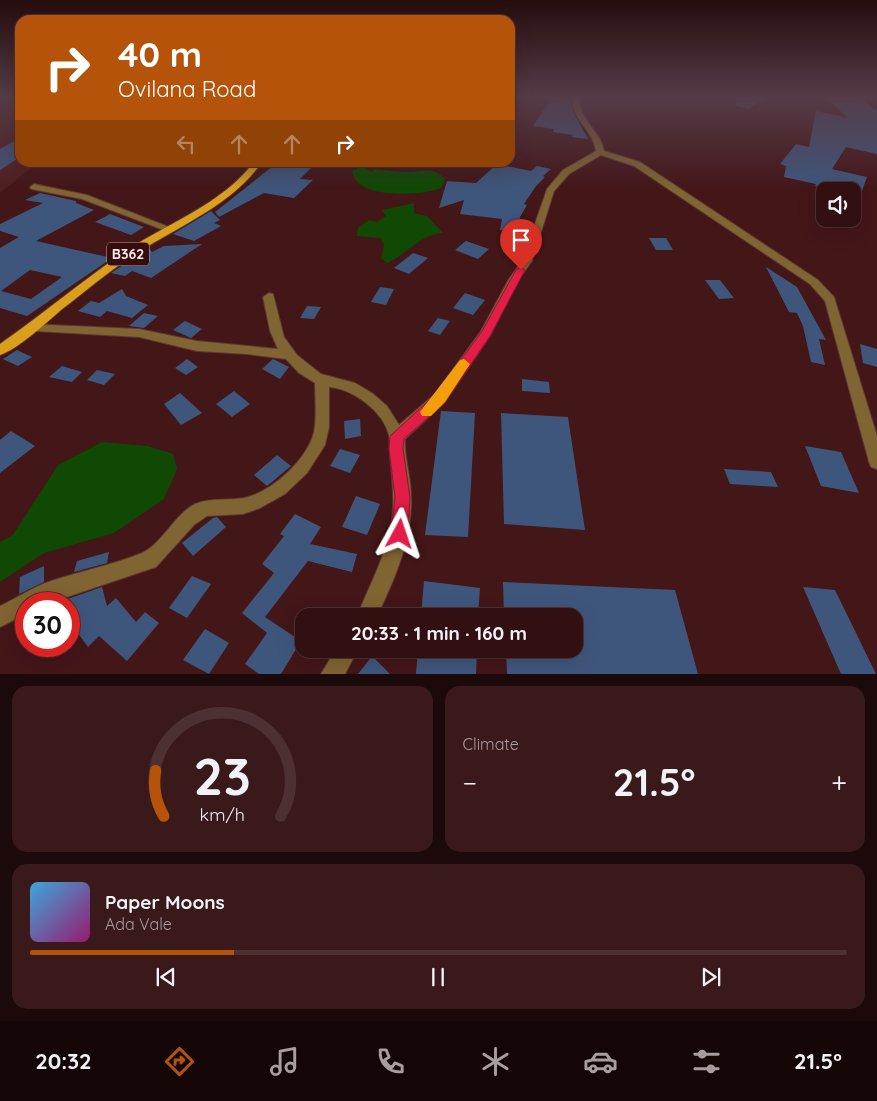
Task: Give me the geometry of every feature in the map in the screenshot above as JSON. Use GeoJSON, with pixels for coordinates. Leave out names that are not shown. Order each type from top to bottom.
{"type":"FeatureCollection","features":[{"type":"Feature","properties":{"kind":"main road","name":"B362"},"geometry":{"type":"LineString","coordinates":[[0,350],[34,327],[100,274],[237,186],[255,167]]}},
{"type":"Feature","properties":{"kind":"street"},"geometry":{"type":"LineString","coordinates":[[588,127],[597,136],[600,152]]}},
{"type":"Feature","properties":{"kind":"street"},"geometry":{"type":"LineString","coordinates":[[397,436],[440,398],[486,333],[514,279],[527,261],[538,231],[539,220],[554,186],[566,172],[600,152],[637,164],[814,282],[830,300],[877,462]]}},
{"type":"Feature","properties":{"kind":"street"},"geometry":{"type":"LineString","coordinates":[[34,187],[84,197],[169,229]]}},
{"type":"Feature","properties":{"kind":"street"},"geometry":{"type":"LineString","coordinates":[[269,297],[279,340],[289,355],[322,380],[338,382],[361,392],[378,405],[397,436],[396,449],[403,497],[400,534],[386,574],[371,608]]}},
{"type":"Feature","properties":{"kind":"street"},"geometry":{"type":"LineString","coordinates":[[34,327],[139,333],[197,346],[247,349],[289,355]]}},
{"type":"Feature","properties":{"kind":"street"},"geometry":{"type":"LineString","coordinates":[[0,617],[50,591],[149,560],[163,550],[184,524],[200,510],[217,505],[243,506],[268,497],[307,461],[321,434],[322,380]]}},
{"type":"Feature","properties":{"kind":"shaded area"},"geometry":{"type":"Polygon","coordinates":[[[0,127],[15,127],[15,167],[32,167],[0,193],[0,127]]]}},
{"type":"Feature","properties":{"kind":"shaded area"},"geometry":{"type":"Polygon","coordinates":[[[364,167],[372,172],[374,169],[403,172],[432,171],[445,179],[441,188],[432,191],[406,194],[391,193],[365,187],[356,180],[352,171],[364,167]]]}},
{"type":"Feature","properties":{"kind":"shaded area"},"geometry":{"type":"Polygon","coordinates":[[[414,203],[414,213],[427,216],[443,233],[420,241],[387,263],[381,258],[384,245],[380,238],[357,236],[358,228],[369,220],[377,222],[386,216],[382,210],[414,203]]]}},
{"type":"Feature","properties":{"kind":"shaded area"},"geometry":{"type":"Polygon","coordinates":[[[102,442],[148,446],[173,454],[177,469],[164,499],[114,533],[44,553],[0,582],[0,542],[13,535],[58,465],[102,442]]]}},
{"type":"Feature","properties":{"kind":"building"},"geometry":{"type":"Polygon","coordinates":[[[543,127],[582,127],[588,139],[553,132],[554,129],[543,127]]]}},
{"type":"Feature","properties":{"kind":"building"},"geometry":{"type":"Polygon","coordinates":[[[813,127],[877,127],[877,154],[846,147],[832,169],[867,177],[862,191],[861,182],[816,182],[816,184],[784,177],[786,166],[780,164],[796,144],[809,147],[813,127]]]}},
{"type":"Feature","properties":{"kind":"building"},"geometry":{"type":"Polygon","coordinates":[[[15,141],[15,160],[0,170],[0,149],[15,141]]]}},
{"type":"Feature","properties":{"kind":"building"},"geometry":{"type":"Polygon","coordinates":[[[537,166],[551,169],[543,176],[545,177],[536,186],[524,204],[527,205],[520,217],[519,232],[500,230],[502,219],[460,214],[464,200],[439,208],[447,181],[476,183],[494,167],[512,167],[531,171],[537,166]]]}},
{"type":"Feature","properties":{"kind":"building"},"geometry":{"type":"Polygon","coordinates":[[[272,167],[312,167],[300,179],[313,180],[294,198],[264,193],[219,217],[215,212],[272,167]]]}},
{"type":"Feature","properties":{"kind":"building"},"geometry":{"type":"Polygon","coordinates":[[[40,193],[76,201],[76,203],[94,210],[36,241],[112,258],[27,316],[0,308],[0,248],[19,237],[0,231],[0,224],[43,203],[25,200],[40,193]],[[30,270],[1,291],[31,299],[62,277],[30,270]]]}},
{"type":"Feature","properties":{"kind":"building"},"geometry":{"type":"Polygon","coordinates":[[[211,211],[220,220],[214,223],[221,226],[194,241],[173,234],[211,211]]]}},
{"type":"Feature","properties":{"kind":"building"},"geometry":{"type":"Polygon","coordinates":[[[110,214],[144,227],[131,235],[95,222],[110,214]]]}},
{"type":"Feature","properties":{"kind":"building"},"geometry":{"type":"Polygon","coordinates":[[[649,238],[666,238],[673,250],[656,250],[649,238]]]}},
{"type":"Feature","properties":{"kind":"building"},"geometry":{"type":"Polygon","coordinates":[[[466,241],[489,249],[478,259],[455,250],[466,241]]]}},
{"type":"Feature","properties":{"kind":"building"},"geometry":{"type":"Polygon","coordinates":[[[202,244],[151,278],[132,271],[125,276],[111,273],[149,248],[152,252],[164,246],[202,244]]]}},
{"type":"Feature","properties":{"kind":"building"},"geometry":{"type":"Polygon","coordinates":[[[413,253],[428,258],[409,274],[394,268],[413,253]]]}},
{"type":"Feature","properties":{"kind":"building"},"geometry":{"type":"Polygon","coordinates":[[[766,267],[797,287],[826,340],[819,339],[825,365],[811,362],[803,326],[797,313],[789,312],[766,267]]]}},
{"type":"Feature","properties":{"kind":"building"},"geometry":{"type":"Polygon","coordinates":[[[705,280],[720,280],[734,298],[719,299],[705,280]]]}},
{"type":"Feature","properties":{"kind":"building"},"geometry":{"type":"Polygon","coordinates":[[[380,287],[394,289],[386,305],[371,302],[380,287]]]}},
{"type":"Feature","properties":{"kind":"building"},"geometry":{"type":"Polygon","coordinates":[[[122,289],[126,296],[148,305],[132,318],[107,311],[100,317],[78,311],[91,301],[99,303],[122,289]]]}},
{"type":"Feature","properties":{"kind":"building"},"geometry":{"type":"Polygon","coordinates":[[[465,293],[485,300],[473,315],[453,308],[465,293]]]}},
{"type":"Feature","properties":{"kind":"building"},"geometry":{"type":"Polygon","coordinates":[[[307,306],[321,307],[314,319],[300,318],[307,306]]]}},
{"type":"Feature","properties":{"kind":"building"},"geometry":{"type":"Polygon","coordinates":[[[144,313],[158,316],[144,328],[129,326],[144,313]]]}},
{"type":"Feature","properties":{"kind":"building"},"geometry":{"type":"Polygon","coordinates":[[[438,318],[450,321],[440,335],[428,331],[438,318]]]}},
{"type":"Feature","properties":{"kind":"building"},"geometry":{"type":"Polygon","coordinates":[[[185,321],[202,329],[191,338],[173,330],[185,321]]]}},
{"type":"Feature","properties":{"kind":"building"},"geometry":{"type":"Polygon","coordinates":[[[860,344],[877,349],[877,367],[863,363],[860,344]]]}},
{"type":"Feature","properties":{"kind":"building"},"geometry":{"type":"Polygon","coordinates":[[[17,350],[32,357],[18,366],[3,359],[17,350]]]}},
{"type":"Feature","properties":{"kind":"building"},"geometry":{"type":"Polygon","coordinates":[[[187,359],[198,367],[186,375],[175,368],[187,359]]]}},
{"type":"Feature","properties":{"kind":"building"},"geometry":{"type":"Polygon","coordinates":[[[273,359],[289,367],[280,379],[262,369],[273,359]]]}},
{"type":"Feature","properties":{"kind":"building"},"geometry":{"type":"Polygon","coordinates":[[[62,366],[82,372],[72,382],[49,377],[62,366]]]}},
{"type":"Feature","properties":{"kind":"building"},"geometry":{"type":"Polygon","coordinates":[[[97,370],[115,374],[104,385],[87,380],[97,370]]]}},
{"type":"Feature","properties":{"kind":"building"},"geometry":{"type":"Polygon","coordinates":[[[522,379],[549,382],[550,393],[522,391],[522,379]]]}},
{"type":"Feature","properties":{"kind":"building"},"geometry":{"type":"Polygon","coordinates":[[[234,391],[250,404],[232,417],[216,404],[234,391]]]}},
{"type":"Feature","properties":{"kind":"building"},"geometry":{"type":"Polygon","coordinates":[[[180,393],[202,413],[181,425],[164,404],[180,393]]]}},
{"type":"Feature","properties":{"kind":"building"},"geometry":{"type":"Polygon","coordinates":[[[441,411],[475,413],[468,537],[425,535],[441,411]]]}},
{"type":"Feature","properties":{"kind":"building"},"geometry":{"type":"Polygon","coordinates":[[[501,413],[568,417],[585,530],[504,524],[501,413]]]}},
{"type":"Feature","properties":{"kind":"building"},"geometry":{"type":"Polygon","coordinates":[[[360,419],[361,436],[345,439],[344,421],[360,419]]]}},
{"type":"Feature","properties":{"kind":"building"},"geometry":{"type":"Polygon","coordinates":[[[11,431],[35,446],[0,473],[0,440],[11,431]]]}},
{"type":"Feature","properties":{"kind":"building"},"geometry":{"type":"Polygon","coordinates":[[[805,446],[841,452],[859,493],[821,486],[805,446]]]}},
{"type":"Feature","properties":{"kind":"building"},"geometry":{"type":"Polygon","coordinates":[[[340,449],[360,455],[350,473],[330,466],[340,449]]]}},
{"type":"Feature","properties":{"kind":"building"},"geometry":{"type":"Polygon","coordinates":[[[277,455],[291,466],[267,486],[254,475],[277,455]]]}},
{"type":"Feature","properties":{"kind":"building"},"geometry":{"type":"Polygon","coordinates":[[[724,469],[771,472],[778,487],[730,484],[724,469]]]}},
{"type":"Feature","properties":{"kind":"building"},"geometry":{"type":"Polygon","coordinates":[[[356,496],[380,504],[367,535],[342,527],[356,496]]]}},
{"type":"Feature","properties":{"kind":"building"},"geometry":{"type":"Polygon","coordinates":[[[295,514],[321,527],[310,544],[357,554],[352,572],[308,561],[265,617],[295,637],[295,651],[281,674],[259,674],[245,664],[267,633],[242,613],[274,573],[262,564],[284,536],[280,534],[295,514]]]}},
{"type":"Feature","properties":{"kind":"building"},"geometry":{"type":"Polygon","coordinates":[[[217,517],[226,527],[193,556],[182,543],[213,518],[217,517]]]}},
{"type":"Feature","properties":{"kind":"building"},"geometry":{"type":"Polygon","coordinates":[[[109,552],[107,563],[74,572],[77,561],[109,552]]]}},
{"type":"Feature","properties":{"kind":"building"},"geometry":{"type":"Polygon","coordinates":[[[44,566],[44,582],[23,592],[19,592],[20,577],[44,566]]]}},
{"type":"Feature","properties":{"kind":"building"},"geometry":{"type":"Polygon","coordinates":[[[192,576],[211,584],[187,618],[169,608],[192,576]]]}},
{"type":"Feature","properties":{"kind":"building"},"geometry":{"type":"Polygon","coordinates":[[[424,581],[480,588],[479,608],[422,608],[424,581]]]}},
{"type":"Feature","properties":{"kind":"building"},"geometry":{"type":"Polygon","coordinates":[[[503,582],[675,590],[698,674],[507,674],[506,658],[583,658],[583,608],[504,608],[503,582]]]}},
{"type":"Feature","properties":{"kind":"building"},"geometry":{"type":"Polygon","coordinates":[[[102,587],[107,606],[116,598],[136,622],[145,612],[159,623],[127,661],[99,636],[88,647],[80,636],[80,595],[102,587]]]}},
{"type":"Feature","properties":{"kind":"building"},"geometry":{"type":"Polygon","coordinates":[[[803,587],[835,590],[876,674],[841,674],[803,587]]]}},
{"type":"Feature","properties":{"kind":"building"},"geometry":{"type":"Polygon","coordinates":[[[205,629],[229,643],[209,674],[183,660],[205,629]]]}},
{"type":"Feature","properties":{"kind":"building"},"geometry":{"type":"Polygon","coordinates":[[[370,658],[374,658],[390,674],[358,674],[370,658]]]}},
{"type":"Feature","properties":{"kind":"building"},"geometry":{"type":"Polygon","coordinates":[[[417,658],[477,658],[476,674],[416,674],[417,658]]]}},
{"type":"Feature","properties":{"kind":"slow traffic"},"geometry":{"type":"LineString","coordinates":[[426,412],[440,398],[464,364]]}},
{"type":"Feature","properties":{"kind":"route"},"geometry":{"type":"LineString","coordinates":[[400,534],[403,497],[396,449],[397,436],[406,426],[422,416],[440,398],[486,333],[514,279],[521,270]]}}]}
